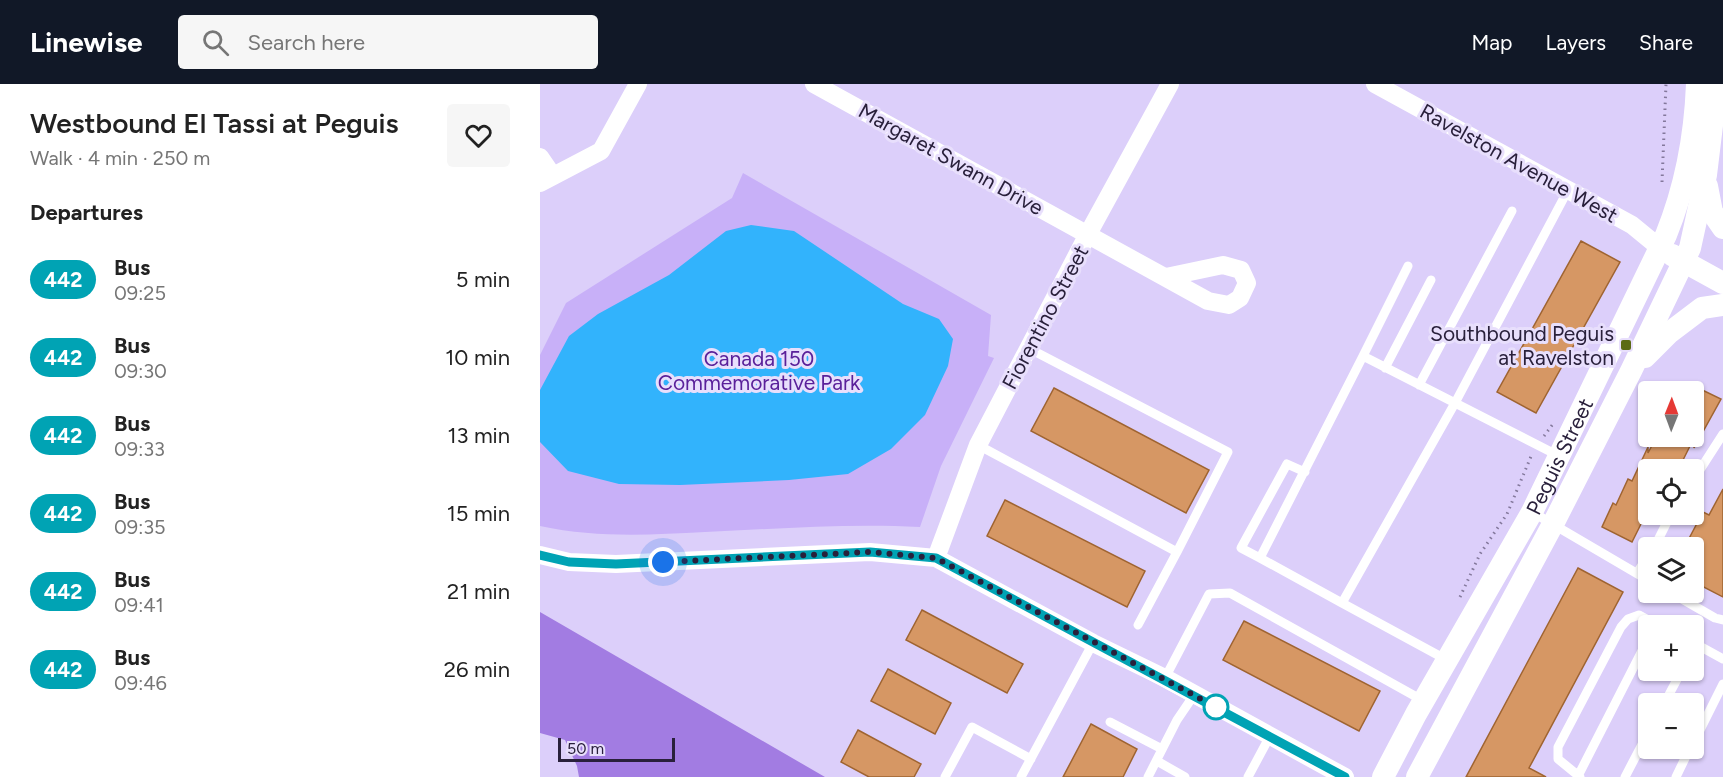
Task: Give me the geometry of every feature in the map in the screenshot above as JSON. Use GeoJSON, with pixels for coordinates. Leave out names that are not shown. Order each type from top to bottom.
{"type":"FeatureCollection","features":[{"type":"Feature","properties":{"kind":"street"},"geometry":{"type":"LineString","coordinates":[[540,157],[546,180],[601,151],[638,84]]}},
{"type":"Feature","properties":{"kind":"street","name":"Margaret Swann Drive"},"geometry":{"type":"LineString","coordinates":[[814,84],[1167,277]]}},
{"type":"Feature","properties":{"kind":"street","name":"Fiorentino Street"},"geometry":{"type":"LineString","coordinates":[[936,558],[978,445],[1088,234],[1170,84]]}},
{"type":"Feature","properties":{"kind":"street","name":"Ravelston Avenue West"},"geometry":{"type":"LineString","coordinates":[[1375,84],[1663,242]]}},
{"type":"Feature","properties":{"kind":"street","name":"Peguis Street"},"geometry":{"type":"LineString","coordinates":[[1383,777],[1532,512],[1663,242],[1676,211],[1687,165],[1696,119],[1697,84]]}},
{"type":"Feature","properties":{"kind":"street","name":"Peguis Street"},"geometry":{"type":"LineString","coordinates":[[1417,777],[1553,524],[1687,255],[1706,175],[1717,84]]}},
{"type":"Feature","properties":{"kind":"street"},"geometry":{"type":"LineString","coordinates":[[1706,175],[1712,212],[1723,228]]}},
{"type":"Feature","properties":{"kind":"street"},"geometry":{"type":"LineString","coordinates":[[1663,242],[1687,255],[1723,283]]}},
{"type":"Feature","properties":{"kind":"street"},"geometry":{"type":"LineString","coordinates":[[1687,255],[1723,266]]}},
{"type":"Feature","properties":{"kind":"street"},"geometry":{"type":"LineString","coordinates":[[1631,371],[1669,333],[1702,308],[1723,305]]}},
{"type":"Feature","properties":{"kind":"street"},"geometry":{"type":"LineString","coordinates":[[540,555],[569,562],[616,564],[870,552],[936,558],[1164,678],[1345,777]]}},
{"type":"Feature","properties":{"kind":"lane"},"geometry":{"type":"LineString","coordinates":[[1342,603],[1455,404],[1568,190]]}},
{"type":"Feature","properties":{"kind":"lane"},"geometry":{"type":"LineString","coordinates":[[1419,385],[1512,211]]}},
{"type":"Feature","properties":{"kind":"lane"},"geometry":{"type":"LineString","coordinates":[[1260,558],[1408,266]]}},
{"type":"Feature","properties":{"kind":"lane"},"geometry":{"type":"LineString","coordinates":[[1385,368],[1431,280]]}},
{"type":"Feature","properties":{"kind":"lane"},"geometry":{"type":"LineString","coordinates":[[1028,348],[1228,452],[1138,625]]}},
{"type":"Feature","properties":{"kind":"lane"},"geometry":{"type":"LineString","coordinates":[[1364,356],[1559,456]]}},
{"type":"Feature","properties":{"kind":"lane"},"geometry":{"type":"LineString","coordinates":[[1704,463],[1723,434]]}},
{"type":"Feature","properties":{"kind":"lane"},"geometry":{"type":"LineString","coordinates":[[978,445],[1177,552]]}},
{"type":"Feature","properties":{"kind":"lane"},"geometry":{"type":"LineString","coordinates":[[1305,472],[1287,464],[1241,548],[1447,660]]}},
{"type":"Feature","properties":{"kind":"lane"},"geometry":{"type":"LineString","coordinates":[[1264,506],[1282,515]]}},
{"type":"Feature","properties":{"kind":"lane"},"geometry":{"type":"LineString","coordinates":[[1532,512],[1637,573]]}},
{"type":"Feature","properties":{"kind":"lane"},"geometry":{"type":"LineString","coordinates":[[1164,678],[1209,594],[1230,593],[1424,701]]}},
{"type":"Feature","properties":{"kind":"lane"},"geometry":{"type":"LineString","coordinates":[[1689,603],[1723,620]]}},
{"type":"Feature","properties":{"kind":"lane"},"geometry":{"type":"LineString","coordinates":[[1638,615],[1628,619],[1621,627],[1558,747],[1558,759],[1579,776],[1638,659]]}},
{"type":"Feature","properties":{"kind":"lane"},"geometry":{"type":"LineString","coordinates":[[1021,777],[1093,642]]}},
{"type":"Feature","properties":{"kind":"lane"},"geometry":{"type":"LineString","coordinates":[[1704,650],[1723,659]]}},
{"type":"Feature","properties":{"kind":"lane"},"geometry":{"type":"LineString","coordinates":[[1704,722],[1723,684]]}},
{"type":"Feature","properties":{"kind":"lane"},"geometry":{"type":"LineString","coordinates":[[1148,777],[1177,720],[1194,695]]}},
{"type":"Feature","properties":{"kind":"lane"},"geometry":{"type":"LineString","coordinates":[[1110,722],[1162,749]]}},
{"type":"Feature","properties":{"kind":"lane"},"geometry":{"type":"LineString","coordinates":[[945,777],[972,727],[1031,759]]}},
{"type":"Feature","properties":{"kind":"lane"},"geometry":{"type":"LineString","coordinates":[[1248,777],[1270,736]]}},
{"type":"Feature","properties":{"kind":"lane"},"geometry":{"type":"LineString","coordinates":[[1625,777],[1638,752]]}},
{"type":"Feature","properties":{"kind":"lane"},"geometry":{"type":"LineString","coordinates":[[1676,777],[1685,759]]}},
{"type":"Feature","properties":{"kind":"lane"},"geometry":{"type":"LineString","coordinates":[[1156,761],[1185,777]]}},
{"type":"Feature","properties":{"kind":"path"},"geometry":{"type":"LineString","coordinates":[[1662,184],[1666,84]]}},
{"type":"Feature","properties":{"kind":"path"},"geometry":{"type":"LineString","coordinates":[[1457,604],[1468,574],[1507,514],[1522,475],[1538,445],[1557,418]]}},
{"type":"Feature","properties":{"kind":"green space","name":"Canada 150 Commemorative Park"},"geometry":{"type":"Polygon","coordinates":[[[743,173],[991,315],[988,356],[994,358],[941,466],[920,527],[839,526],[622,535],[540,526],[540,355],[566,303],[732,198],[743,173]]]}},
{"type":"Feature","properties":{"kind":"shaded area"},"geometry":{"type":"Polygon","coordinates":[[[540,612],[825,777],[579,777],[577,766],[565,740],[540,733],[540,612]]]}},
{"type":"Feature","properties":{"kind":"water","name":"Canada 150 Commemorative Park"},"geometry":{"type":"Polygon","coordinates":[[[751,225],[794,231],[903,304],[939,319],[953,339],[948,366],[925,415],[891,449],[848,474],[789,480],[680,485],[619,484],[568,471],[540,442],[540,390],[569,336],[598,314],[669,275],[726,231],[751,225]]]}},
{"type":"Feature","properties":{"kind":"building"},"geometry":{"type":"Polygon","coordinates":[[[1581,241],[1620,262],[1536,413],[1497,392],[1581,241]]]}},
{"type":"Feature","properties":{"kind":"building"},"geometry":{"type":"Polygon","coordinates":[[[1054,388],[1209,470],[1186,513],[1031,431],[1054,388]]]}},
{"type":"Feature","properties":{"kind":"building"},"geometry":{"type":"Polygon","coordinates":[[[1704,391],[1721,399],[1704,430],[1704,391]]]}},
{"type":"Feature","properties":{"kind":"building"},"geometry":{"type":"Polygon","coordinates":[[[1648,447],[1648,453],[1651,447],[1690,447],[1684,459],[1642,459],[1648,447]]]}},
{"type":"Feature","properties":{"kind":"building"},"geometry":{"type":"Polygon","coordinates":[[[1638,468],[1638,525],[1640,525],[1632,542],[1602,527],[1613,503],[1616,505],[1628,479],[1632,481],[1638,468]]]}},
{"type":"Feature","properties":{"kind":"building"},"geometry":{"type":"Polygon","coordinates":[[[1723,489],[1723,597],[1704,587],[1704,537],[1690,537],[1696,525],[1704,525],[1704,512],[1709,515],[1723,489]]]}},
{"type":"Feature","properties":{"kind":"building"},"geometry":{"type":"Polygon","coordinates":[[[1005,500],[1145,571],[1127,607],[987,536],[1005,500]]]}},
{"type":"Feature","properties":{"kind":"building"},"geometry":{"type":"Polygon","coordinates":[[[1578,568],[1623,592],[1529,768],[1546,777],[1466,777],[1578,568]]]}},
{"type":"Feature","properties":{"kind":"building"},"geometry":{"type":"Polygon","coordinates":[[[922,610],[1023,664],[1007,693],[906,640],[922,610]]]}},
{"type":"Feature","properties":{"kind":"building"},"geometry":{"type":"Polygon","coordinates":[[[1244,621],[1380,691],[1359,731],[1223,660],[1244,621]]]}},
{"type":"Feature","properties":{"kind":"building"},"geometry":{"type":"Polygon","coordinates":[[[888,669],[951,703],[935,734],[871,701],[888,669]]]}},
{"type":"Feature","properties":{"kind":"building"},"geometry":{"type":"Polygon","coordinates":[[[1091,724],[1137,749],[1123,777],[1063,777],[1091,724]]]}},
{"type":"Feature","properties":{"kind":"building"},"geometry":{"type":"Polygon","coordinates":[[[858,730],[921,764],[914,777],[869,777],[841,762],[858,730]]]}},
{"type":"Feature","properties":{"kind":"bus line","name":"442"},"geometry":{"type":"LineString","coordinates":[[540,555],[569,562],[616,564],[870,552],[936,558],[1164,678],[1345,777]]}},
{"type":"Feature","properties":{"kind":"place","name":"Southbound Peguis at Ravelston"},"geometry":{"type":"Point","coordinates":[1626,345]}},
{"type":"Feature","properties":{"kind":"route"},"geometry":{"type":"LineString","coordinates":[[663,562],[870,552],[936,558],[1216,707]]}}]}
